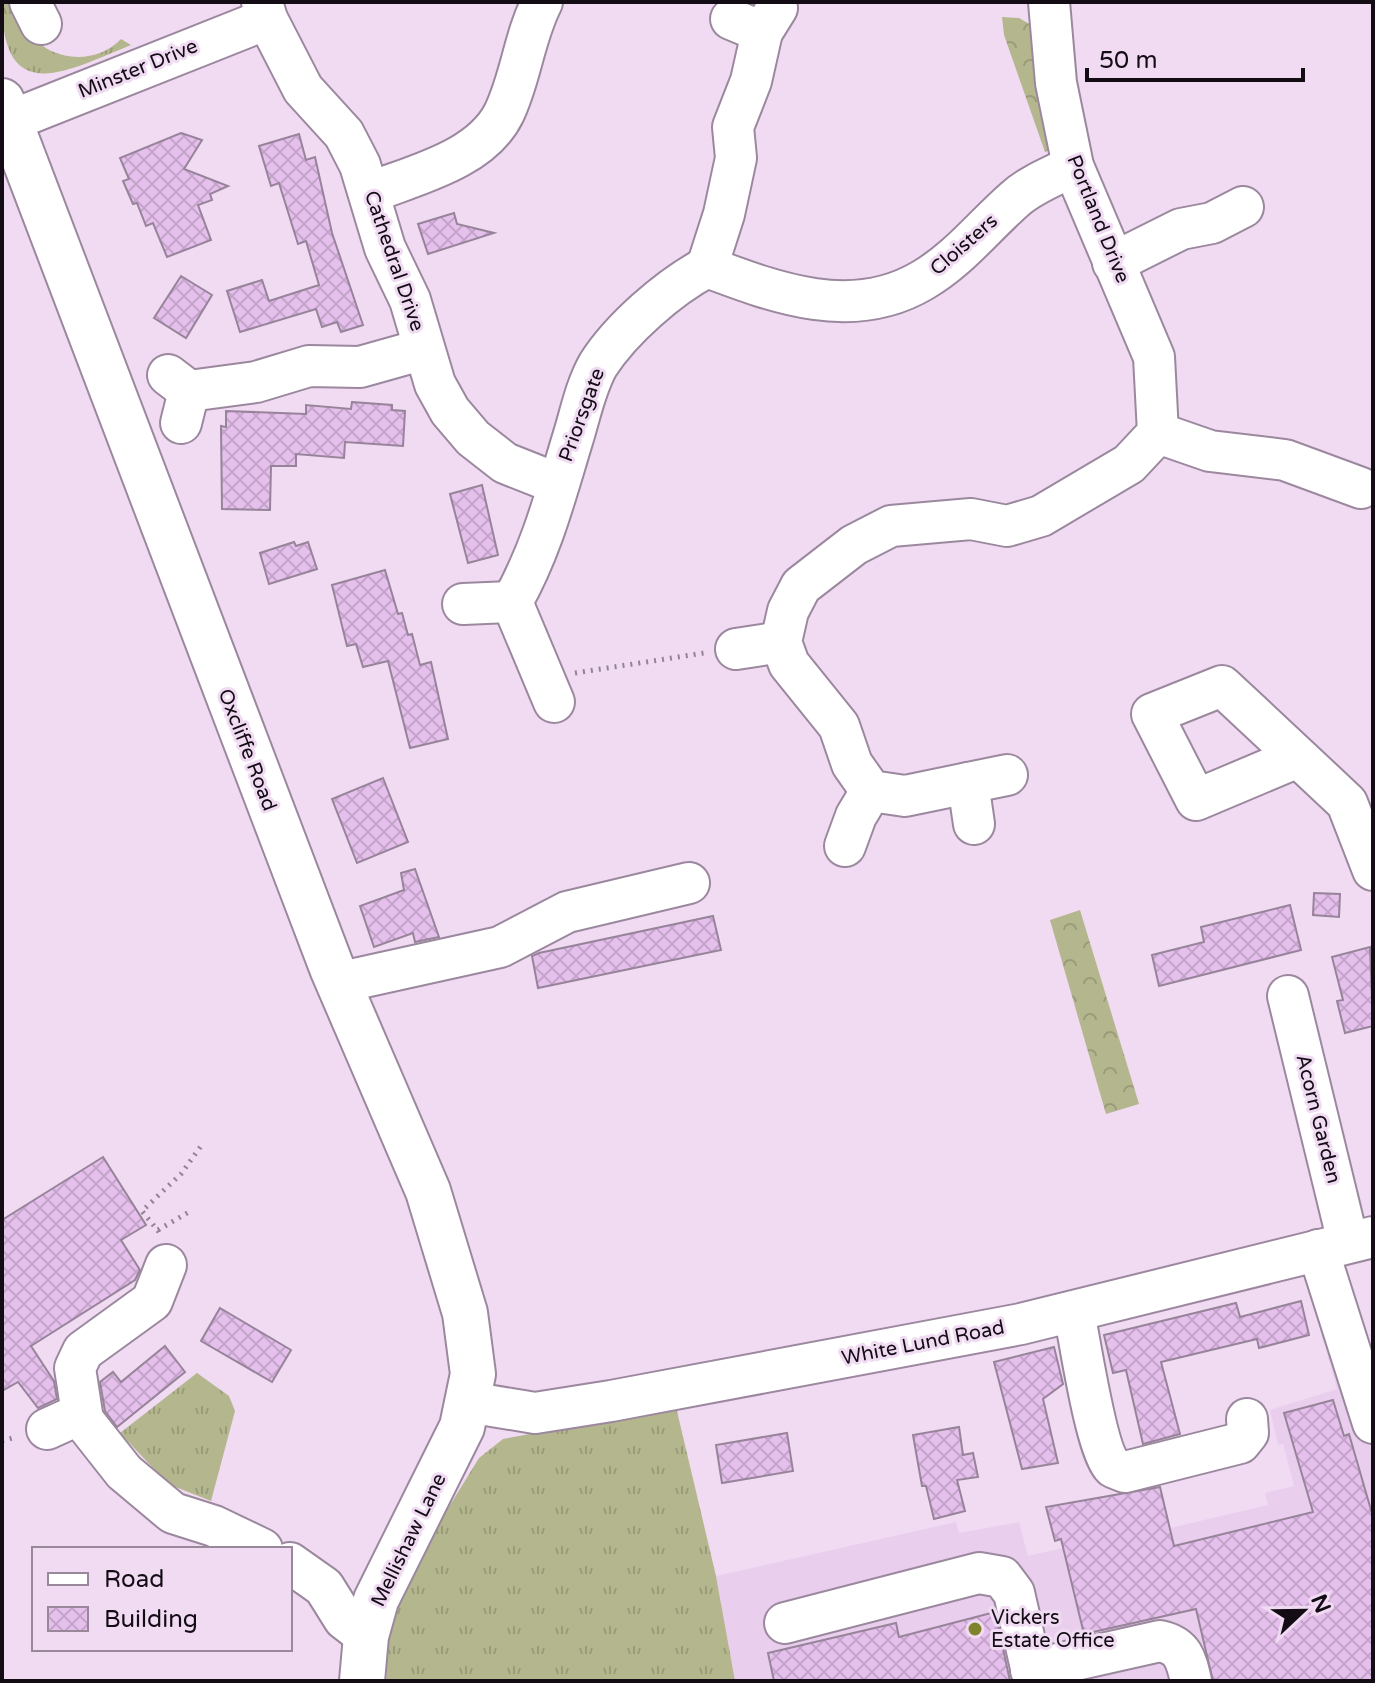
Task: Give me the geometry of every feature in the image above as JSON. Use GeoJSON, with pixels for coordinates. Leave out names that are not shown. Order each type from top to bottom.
{"type":"FeatureCollection","features":[{"type":"Feature","properties":{"kind":"main road","name":"Oxcliffe Road"},"geometry":{"type":"LineString","coordinates":[[6,111],[337,983],[428,1191],[471,1344],[473,1374],[468,1402]]}},
{"type":"Feature","properties":{"kind":"main road","name":"Mellishaw Lane"},"geometry":{"type":"LineString","coordinates":[[362,1681],[366,1636],[376,1600],[451,1455],[468,1402]]}},
{"type":"Feature","properties":{"kind":"street","name":"Portland Drive"},"geometry":{"type":"LineString","coordinates":[[1049,2],[1056,83],[1073,166],[1154,357],[1158,433]]}},
{"type":"Feature","properties":{"kind":"street"},"geometry":{"type":"LineString","coordinates":[[369,193],[454,159],[484,141],[504,114],[535,5]]}},
{"type":"Feature","properties":{"kind":"street","name":"Cathedral Drive"},"geometry":{"type":"LineString","coordinates":[[264,10],[303,89],[344,134],[360,165],[385,248],[410,300],[435,384],[450,411],[473,438],[505,463],[558,484]]}},
{"type":"Feature","properties":{"kind":"street","name":"Minster Drive"},"geometry":{"type":"LineString","coordinates":[[6,111],[264,10]]}},
{"type":"Feature","properties":{"kind":"street"},"geometry":{"type":"LineString","coordinates":[[707,267],[724,214],[736,158],[733,127],[751,81],[757,20]]}},
{"type":"Feature","properties":{"kind":"street","name":"Cloisters"},"geometry":{"type":"LineString","coordinates":[[707,267],[760,287],[818,302],[870,298],[922,281],[977,237],[1017,197],[1073,166]]}},
{"type":"Feature","properties":{"kind":"street"},"geometry":{"type":"LineString","coordinates":[[1113,263],[1181,229],[1212,223],[1250,200]]}},
{"type":"Feature","properties":{"kind":"street","name":"Priorsgate"},"geometry":{"type":"LineString","coordinates":[[512,602],[535,561],[597,367],[621,335],[685,279],[707,267]]}},
{"type":"Feature","properties":{"kind":"street"},"geometry":{"type":"LineString","coordinates":[[179,397],[256,382],[309,366],[360,367],[424,349]]}},
{"type":"Feature","properties":{"kind":"street"},"geometry":{"type":"LineString","coordinates":[[1007,775],[905,796],[871,791],[852,764],[839,726],[789,664],[781,642],[788,611],[801,586],[854,545],[891,526],[971,519],[1007,526],[1041,516],[1129,464],[1158,433],[1210,451],[1285,460],[1369,489]]}},
{"type":"Feature","properties":{"kind":"street"},"geometry":{"type":"LineString","coordinates":[[463,604],[512,602],[556,684]]}},
{"type":"Feature","properties":{"kind":"street"},"geometry":{"type":"LineString","coordinates":[[736,649],[781,642]]}},
{"type":"Feature","properties":{"kind":"street"},"geometry":{"type":"LineString","coordinates":[[1298,757],[1360,797],[1373,870]]}},
{"type":"Feature","properties":{"kind":"street"},"geometry":{"type":"LineString","coordinates":[[968,783],[974,824]]}},
{"type":"Feature","properties":{"kind":"street"},"geometry":{"type":"LineString","coordinates":[[842,834],[871,791]]}},
{"type":"Feature","properties":{"kind":"street"},"geometry":{"type":"LineString","coordinates":[[337,983],[500,947],[567,912],[689,883]]}},
{"type":"Feature","properties":{"kind":"street","name":"Acorn Garden"},"geometry":{"type":"LineString","coordinates":[[1287,990],[1346,1243],[1373,1423]]}},
{"type":"Feature","properties":{"kind":"street","name":"White Lund Road"},"geometry":{"type":"LineString","coordinates":[[468,1402],[535,1413],[1074,1312],[1346,1243]]}},
{"type":"Feature","properties":{"kind":"street"},"geometry":{"type":"LineString","coordinates":[[162,1247],[152,1301],[83,1351],[75,1368],[65,1424],[173,1513],[214,1526],[258,1547]]}},
{"type":"Feature","properties":{"kind":"street"},"geometry":{"type":"LineString","coordinates":[[1074,1312],[1095,1421],[1102,1448],[1112,1466],[1125,1472],[1240,1443],[1248,1433],[1247,1419]]}},
{"type":"Feature","properties":{"kind":"street"},"geometry":{"type":"LineString","coordinates":[[292,1564],[324,1587],[344,1619],[366,1636]]}},
{"type":"Feature","properties":{"kind":"street"},"geometry":{"type":"LineString","coordinates":[[785,1623],[979,1573],[1002,1577],[1014,1593],[1033,1675],[1160,1641],[1175,1644],[1185,1656],[1191,1681]]}},
{"type":"Feature","properties":{"kind":"path"},"geometry":{"type":"LineString","coordinates":[[556,684],[736,649]]}},
{"type":"Feature","properties":{"kind":"path"},"geometry":{"type":"LineString","coordinates":[[142,1211],[181,1174],[201,1146]]}},
{"type":"Feature","properties":{"kind":"path"},"geometry":{"type":"LineString","coordinates":[[162,1247],[189,1212]]}},
{"type":"Feature","properties":{"kind":"shaded area"},"geometry":{"type":"Polygon","coordinates":[[[1348,1275],[1373,1360],[1373,1681],[735,1681],[716,1576],[956,1522],[959,1533],[1019,1522],[1028,1556],[1088,1542],[1089,1547],[1268,1505],[1265,1493],[1294,1486],[1283,1444],[1278,1445],[1270,1410],[1337,1389],[1308,1287],[1348,1275]]]}},
{"type":"Feature","properties":{"kind":"green space"},"geometry":{"type":"Polygon","coordinates":[[[2,2],[11,2],[25,28],[40,44],[63,55],[76,57],[100,53],[121,39],[131,45],[62,71],[42,73],[26,69],[13,58],[5,36],[2,2]]]}},
{"type":"Feature","properties":{"kind":"green space"},"geometry":{"type":"Polygon","coordinates":[[[1002,17],[1019,18],[1033,26],[1051,149],[1045,152],[1004,35],[1002,17]]]}},
{"type":"Feature","properties":{"kind":"green space"},"geometry":{"type":"Polygon","coordinates":[[[1080,910],[1139,1104],[1106,1114],[1050,920],[1080,910]]]}},
{"type":"Feature","properties":{"kind":"green space"},"geometry":{"type":"Polygon","coordinates":[[[197,1373],[229,1396],[235,1411],[211,1501],[168,1484],[120,1433],[197,1373]]]}},
{"type":"Feature","properties":{"kind":"green space"},"geometry":{"type":"Polygon","coordinates":[[[676,1407],[716,1576],[735,1681],[386,1681],[388,1636],[399,1603],[442,1518],[479,1458],[503,1439],[676,1407]]]}},
{"type":"Feature","properties":{"kind":"building"},"geometry":{"type":"Polygon","coordinates":[[[181,133],[202,140],[184,169],[228,186],[210,194],[212,200],[198,205],[211,240],[167,257],[153,223],[146,226],[137,203],[133,204],[123,181],[129,179],[120,158],[181,133]]]}},
{"type":"Feature","properties":{"kind":"building"},"geometry":{"type":"Polygon","coordinates":[[[299,134],[306,160],[315,157],[332,233],[363,325],[341,332],[337,322],[322,327],[316,309],[240,332],[227,291],[262,280],[269,301],[319,285],[306,241],[298,244],[279,183],[271,186],[259,146],[299,134]]]}},
{"type":"Feature","properties":{"kind":"building"},"geometry":{"type":"Polygon","coordinates":[[[454,213],[457,224],[494,233],[428,254],[418,224],[454,213]]]}},
{"type":"Feature","properties":{"kind":"building"},"geometry":{"type":"Polygon","coordinates":[[[181,276],[212,295],[186,338],[154,318],[181,276]]]}},
{"type":"Feature","properties":{"kind":"building"},"geometry":{"type":"Polygon","coordinates":[[[352,402],[392,405],[392,410],[405,411],[403,446],[345,442],[344,458],[296,454],[296,466],[271,466],[270,510],[222,509],[221,426],[226,427],[226,411],[306,414],[306,405],[351,409],[352,402]]]}},
{"type":"Feature","properties":{"kind":"building"},"geometry":{"type":"Polygon","coordinates":[[[482,485],[498,555],[468,563],[450,494],[482,485]]]}},
{"type":"Feature","properties":{"kind":"building"},"geometry":{"type":"Polygon","coordinates":[[[294,542],[296,546],[308,542],[317,569],[269,584],[260,553],[294,542]]]}},
{"type":"Feature","properties":{"kind":"building"},"geometry":{"type":"Polygon","coordinates":[[[385,570],[398,614],[402,613],[408,635],[412,634],[420,665],[431,662],[448,739],[410,748],[388,661],[363,667],[356,644],[347,646],[332,585],[385,570]]]}},
{"type":"Feature","properties":{"kind":"building"},"geometry":{"type":"Polygon","coordinates":[[[383,778],[408,842],[357,863],[332,799],[383,778]]]}},
{"type":"Feature","properties":{"kind":"building"},"geometry":{"type":"Polygon","coordinates":[[[415,869],[439,937],[415,942],[413,933],[374,947],[360,906],[404,890],[401,873],[415,869]]]}},
{"type":"Feature","properties":{"kind":"building"},"geometry":{"type":"Polygon","coordinates":[[[1314,893],[1340,894],[1339,917],[1313,915],[1314,893]]]}},
{"type":"Feature","properties":{"kind":"building"},"geometry":{"type":"Polygon","coordinates":[[[1290,905],[1301,950],[1159,986],[1152,955],[1204,942],[1201,927],[1290,905]]]}},
{"type":"Feature","properties":{"kind":"building"},"geometry":{"type":"Polygon","coordinates":[[[713,916],[721,950],[538,988],[532,956],[539,953],[713,916]]]}},
{"type":"Feature","properties":{"kind":"building"},"geometry":{"type":"Polygon","coordinates":[[[1370,947],[1373,1026],[1345,1033],[1337,1001],[1343,1000],[1332,957],[1370,947]]]}},
{"type":"Feature","properties":{"kind":"building"},"geometry":{"type":"Polygon","coordinates":[[[103,1157],[146,1225],[121,1240],[140,1270],[135,1280],[31,1346],[54,1381],[57,1399],[38,1408],[18,1382],[2,1391],[2,1220],[103,1157]]]}},
{"type":"Feature","properties":{"kind":"building"},"geometry":{"type":"Polygon","coordinates":[[[1301,1301],[1309,1335],[1259,1348],[1257,1339],[1161,1362],[1180,1434],[1143,1444],[1126,1370],[1113,1373],[1104,1335],[1236,1303],[1240,1317],[1301,1301]]]}},
{"type":"Feature","properties":{"kind":"building"},"geometry":{"type":"Polygon","coordinates":[[[220,1308],[291,1350],[272,1382],[201,1341],[220,1308]]]}},
{"type":"Feature","properties":{"kind":"building"},"geometry":{"type":"Polygon","coordinates":[[[165,1346],[185,1372],[117,1427],[105,1411],[100,1382],[113,1372],[121,1382],[165,1346]]]}},
{"type":"Feature","properties":{"kind":"building"},"geometry":{"type":"Polygon","coordinates":[[[1054,1347],[1063,1384],[1043,1399],[1058,1463],[1022,1469],[994,1362],[1054,1347]]]}},
{"type":"Feature","properties":{"kind":"building"},"geometry":{"type":"Polygon","coordinates":[[[1333,1400],[1344,1436],[1349,1434],[1373,1517],[1373,1681],[1213,1681],[1196,1609],[1084,1634],[1061,1539],[1055,1541],[1046,1507],[1160,1487],[1174,1546],[1313,1512],[1284,1413],[1333,1400]]]}},
{"type":"Feature","properties":{"kind":"building"},"geometry":{"type":"Polygon","coordinates":[[[959,1427],[963,1455],[973,1453],[978,1477],[957,1480],[965,1511],[934,1519],[926,1486],[922,1486],[913,1435],[959,1427]]]}},
{"type":"Feature","properties":{"kind":"building"},"geometry":{"type":"Polygon","coordinates":[[[787,1433],[793,1471],[722,1483],[716,1445],[787,1433]]]}},
{"type":"Feature","properties":{"kind":"building"},"geometry":{"type":"Polygon","coordinates":[[[995,1612],[1010,1681],[774,1681],[768,1653],[896,1623],[899,1637],[995,1612]]]}},
{"type":"Feature","properties":{"kind":"place","name":"Vickers Estate Office"},"geometry":{"type":"Point","coordinates":[975,1629]}}]}
